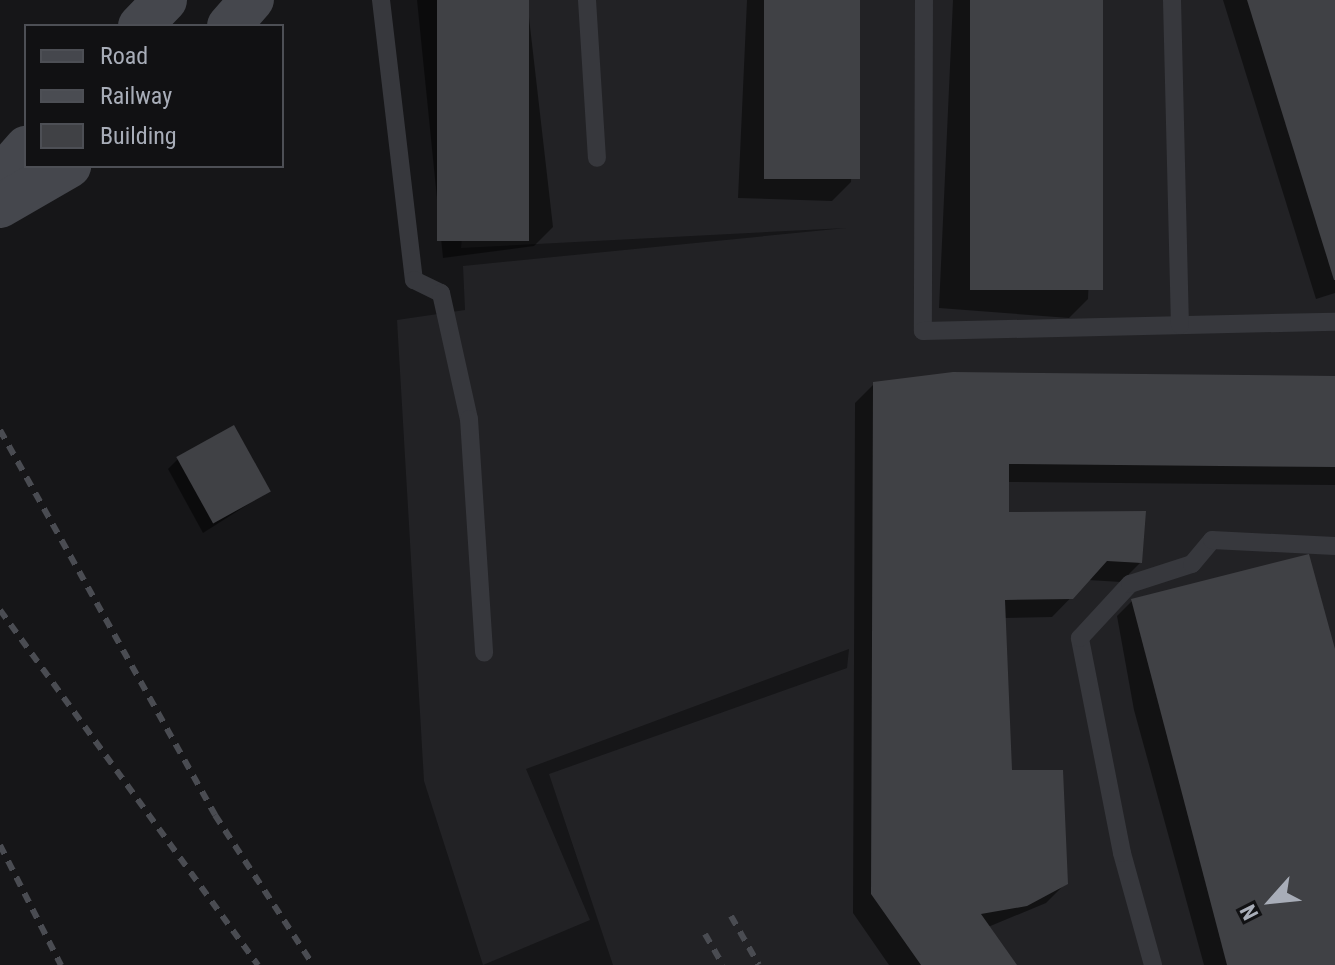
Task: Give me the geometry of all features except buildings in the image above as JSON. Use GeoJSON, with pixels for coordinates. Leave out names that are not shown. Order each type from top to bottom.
{"type":"FeatureCollection","features":[{"type":"Feature","properties":{"kind":"main road"},"geometry":{"type":"LineString","coordinates":[[142,24],[165,0]]}},
{"type":"Feature","properties":{"kind":"main road"},"geometry":{"type":"LineString","coordinates":[[231,24],[252,0]]}},
{"type":"Feature","properties":{"kind":"main road"},"geometry":{"type":"LineString","coordinates":[[0,178],[24,150]]}},
{"type":"Feature","properties":{"kind":"main road"},"geometry":{"type":"LineString","coordinates":[[0,206],[66,168]]}},
{"type":"Feature","properties":{"kind":"lane"},"geometry":{"type":"LineString","coordinates":[[381,0],[414,280],[441,293],[469,419],[484,653]]}},
{"type":"Feature","properties":{"kind":"lane"},"geometry":{"type":"LineString","coordinates":[[587,0],[597,158]]}},
{"type":"Feature","properties":{"kind":"lane"},"geometry":{"type":"LineString","coordinates":[[924,0],[923,331],[1335,322]]}},
{"type":"Feature","properties":{"kind":"lane"},"geometry":{"type":"LineString","coordinates":[[1172,0],[1180,325]]}},
{"type":"Feature","properties":{"kind":"lane"},"geometry":{"type":"LineString","coordinates":[[1153,965],[1122,853],[1080,638],[1130,584],[1192,564],[1212,540],[1335,546]]}},
{"type":"Feature","properties":{"kind":"shaded area"},"geometry":{"type":"Polygon","coordinates":[[[482,0],[1335,0],[1335,965],[613,965],[549,774],[847,668],[849,649],[526,769],[590,920],[483,965],[424,781],[397,320],[465,310],[463,266],[846,228],[461,248],[482,0]]]}},
{"type":"Feature","properties":{"kind":"railway"},"geometry":{"type":"LineString","coordinates":[[0,430],[215,815],[313,965]]}},
{"type":"Feature","properties":{"kind":"railway"},"geometry":{"type":"LineString","coordinates":[[0,610],[258,965]]}},
{"type":"Feature","properties":{"kind":"railway"},"geometry":{"type":"LineString","coordinates":[[0,845],[61,965]]}},
{"type":"Feature","properties":{"kind":"railway"},"geometry":{"type":"LineString","coordinates":[[731,916],[759,965]]}},
{"type":"Feature","properties":{"kind":"railway"},"geometry":{"type":"LineString","coordinates":[[705,934],[723,965]]}}]}
